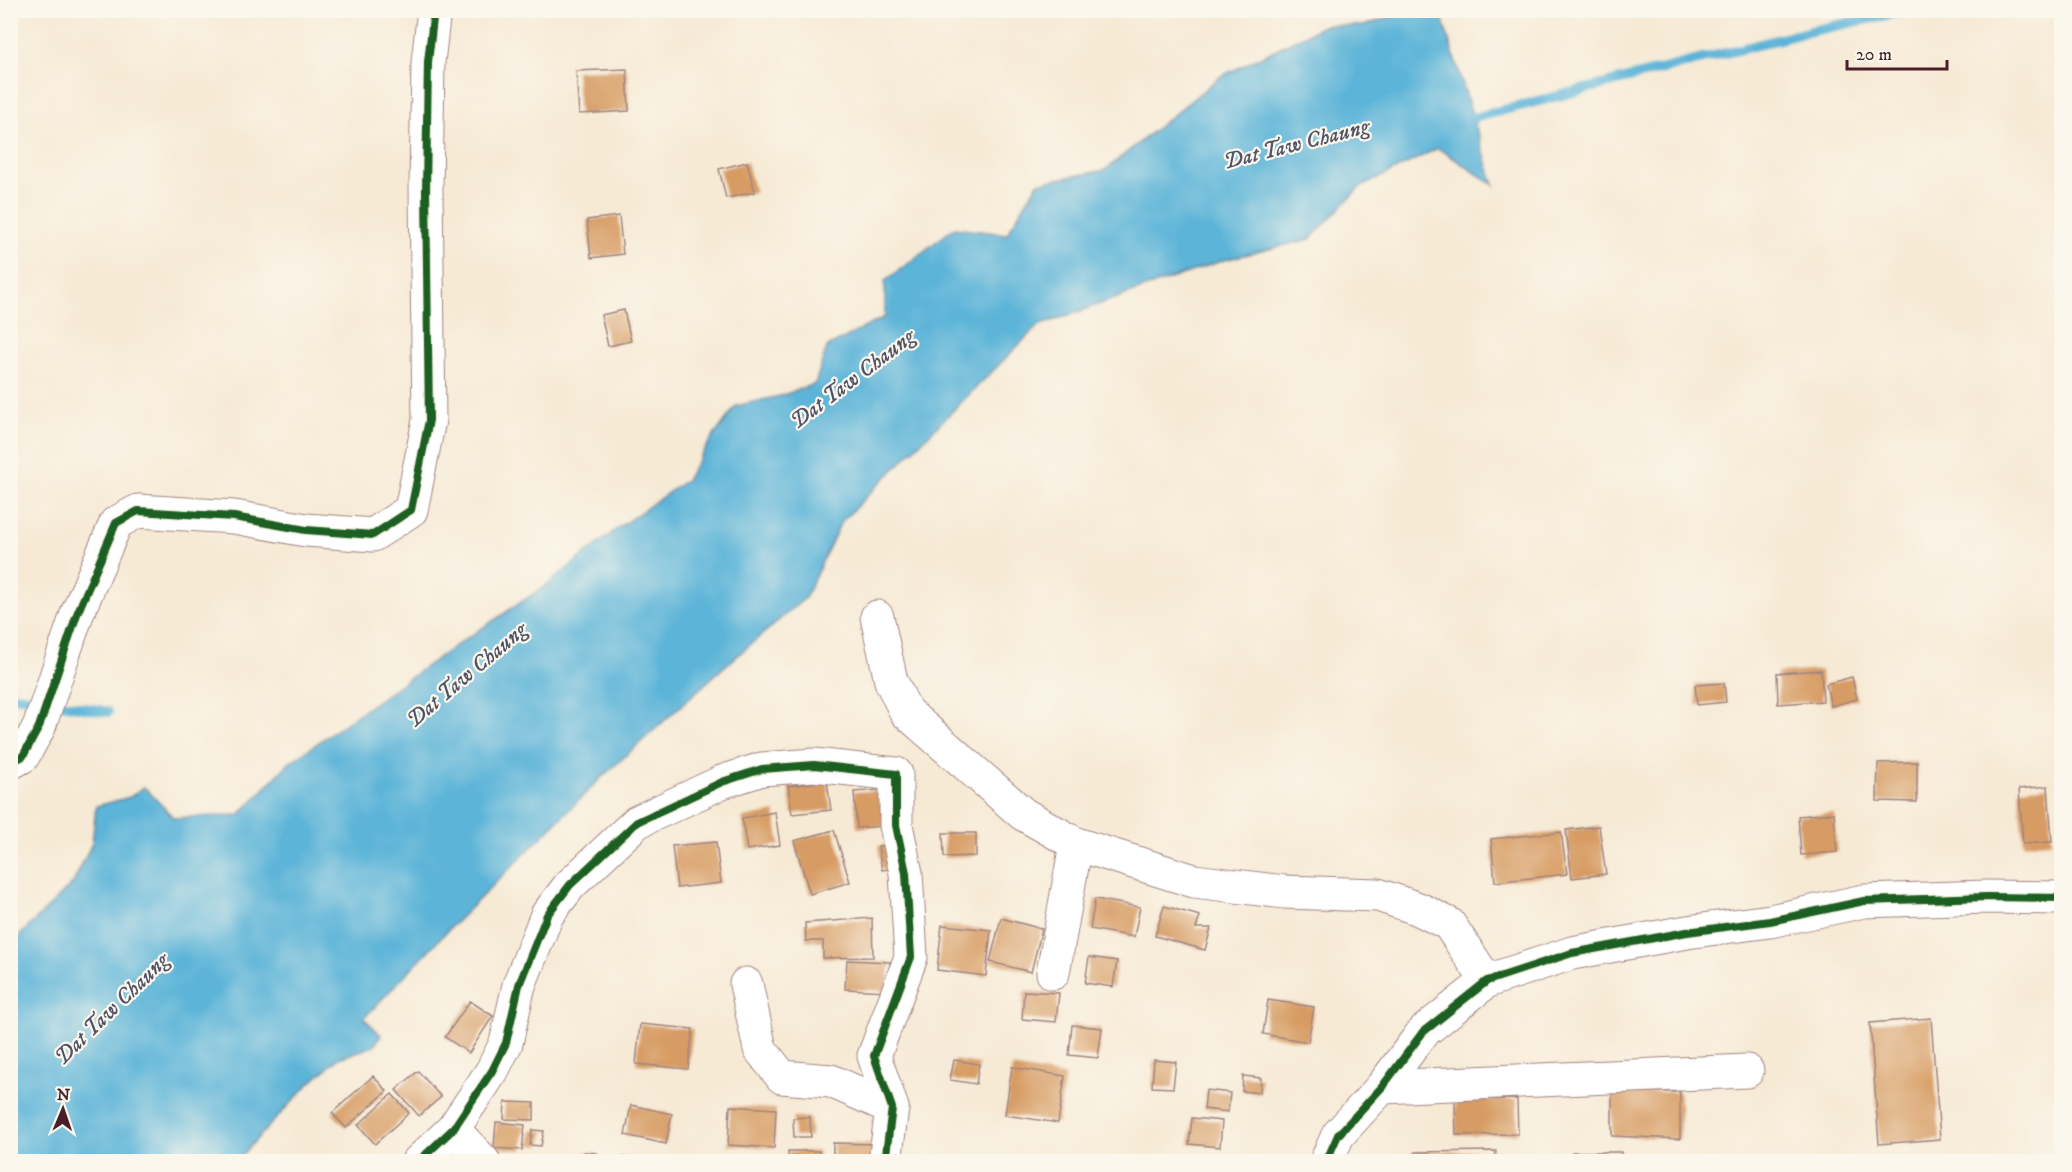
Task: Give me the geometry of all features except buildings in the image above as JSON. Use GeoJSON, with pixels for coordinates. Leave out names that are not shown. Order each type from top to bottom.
{"type":"FeatureCollection","features":[{"type":"Feature","properties":{"kind":"street"},"geometry":{"type":"LineString","coordinates":[[10,763],[23,756],[39,727],[77,614],[116,523],[138,511],[234,517],[306,530],[374,535],[411,510],[429,420],[426,190],[428,62],[434,10]]}},
{"type":"Feature","properties":{"kind":"street"},"geometry":{"type":"LineString","coordinates":[[877,617],[891,681],[906,712],[1023,814],[1076,844],[1194,881],[1284,892],[1378,895],[1419,909],[1449,924],[1487,981]]}},
{"type":"Feature","properties":{"kind":"street"},"geometry":{"type":"LineString","coordinates":[[418,1161],[453,1129],[492,1071],[506,1043],[519,985],[548,915],[570,885],[637,822],[722,782],[762,769],[814,765],[896,774],[896,825],[906,873],[911,957],[874,1056],[892,1108],[885,1161]]}},
{"type":"Feature","properties":{"kind":"street"},"geometry":{"type":"LineString","coordinates":[[1053,973],[1076,844]]}},
{"type":"Feature","properties":{"kind":"street"},"geometry":{"type":"LineString","coordinates":[[1326,1161],[1338,1135],[1382,1087],[1424,1032],[1487,981],[1572,953],[1687,932],[1770,921],[1864,901],[1988,897],[2061,898]]}},
{"type":"Feature","properties":{"kind":"street"},"geometry":{"type":"LineString","coordinates":[[746,984],[760,1049],[782,1077],[831,1081],[892,1108]]}},
{"type":"Feature","properties":{"kind":"street"},"geometry":{"type":"LineString","coordinates":[[1382,1087],[1747,1071]]}},
{"type":"Feature","properties":{"kind":"street"},"geometry":{"type":"LineString","coordinates":[[453,1129],[484,1161]]}},
{"type":"Feature","properties":{"kind":"water"},"geometry":{"type":"Polygon","coordinates":[[[1408,10],[1440,11],[1494,185],[1438,148],[1359,188],[1310,239],[1224,260],[1038,326],[841,522],[805,598],[725,666],[600,779],[451,927],[364,1018],[381,1035],[374,1046],[339,1058],[308,1085],[236,1161],[11,1161],[11,944],[73,883],[92,843],[96,806],[130,797],[144,787],[174,818],[239,815],[289,763],[452,648],[544,587],[618,528],[686,480],[710,441],[736,406],[780,396],[815,384],[827,347],[885,317],[885,281],[954,228],[1007,234],[1038,183],[1105,170],[1220,77],[1325,25],[1364,26],[1408,10]]]}},
{"type":"Feature","properties":{"kind":"waterway","name":"Dat Taw Chaung"},"geometry":{"type":"LineString","coordinates":[[1461,121],[1811,31],[1909,10]]}},
{"type":"Feature","properties":{"kind":"waterway"},"geometry":{"type":"LineString","coordinates":[[10,695],[108,712]]}},
{"type":"Feature","properties":{"kind":"cycle path"},"geometry":{"type":"LineString","coordinates":[[10,763],[23,756],[39,727],[77,614],[116,523],[138,511],[234,517],[306,530],[373,535],[411,510],[429,420],[426,190],[428,62],[434,10]]}},
{"type":"Feature","properties":{"kind":"cycle path"},"geometry":{"type":"LineString","coordinates":[[418,1162],[453,1129],[492,1071],[506,1043],[519,985],[547,915],[570,885],[637,822],[722,782],[762,769],[814,765],[896,774],[896,825],[906,873],[911,957],[874,1056],[892,1108],[885,1162]]}},
{"type":"Feature","properties":{"kind":"cycle path"},"geometry":{"type":"LineString","coordinates":[[1326,1162],[1338,1135],[1382,1087],[1423,1032],[1487,981],[1572,953],[1687,932],[1770,921],[1864,901],[1987,897],[2062,898]]}}]}
